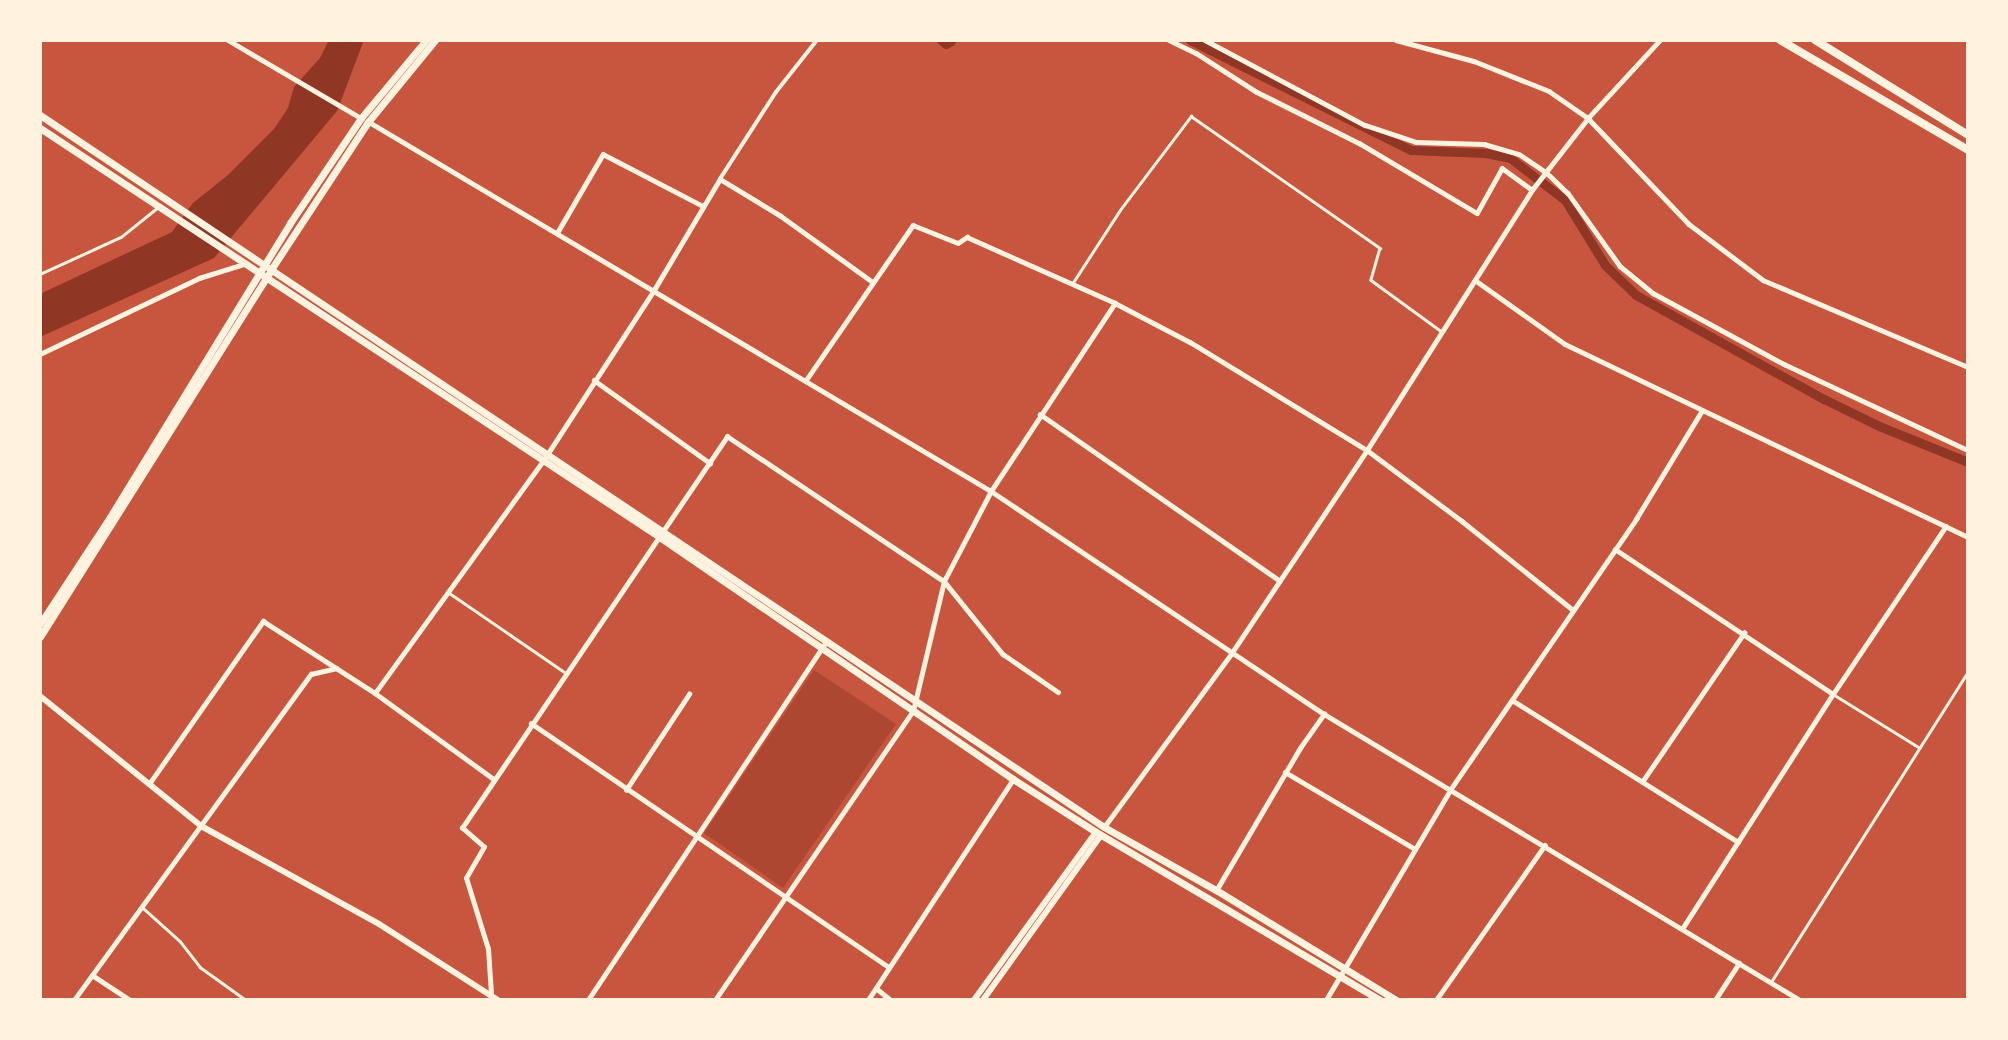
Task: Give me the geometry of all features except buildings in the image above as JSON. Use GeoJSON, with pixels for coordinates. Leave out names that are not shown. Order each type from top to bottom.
{"type":"FeatureCollection","features":[{"type":"Feature","properties":{"kind":"highway"},"geometry":{"type":"LineString","coordinates":[[1780,40],[1968,150]]}},
{"type":"Feature","properties":{"kind":"highway"},"geometry":{"type":"LineString","coordinates":[[1815,40],[1968,135]]}},
{"type":"Feature","properties":{"kind":"main road"},"geometry":{"type":"LineString","coordinates":[[40,624],[110,517],[258,273],[268,266],[364,120],[426,40]]}},
{"type":"Feature","properties":{"kind":"main road"},"geometry":{"type":"LineString","coordinates":[[364,120],[435,40]]}},
{"type":"Feature","properties":{"kind":"main road"},"geometry":{"type":"LineString","coordinates":[[40,115],[548,452],[663,535],[1100,831],[1216,890],[1343,972],[1380,1000]]}},
{"type":"Feature","properties":{"kind":"main road"},"geometry":{"type":"LineString","coordinates":[[40,128],[157,208],[543,461],[663,535]]}},
{"type":"Feature","properties":{"kind":"main road"},"geometry":{"type":"LineString","coordinates":[[40,638],[266,278],[268,266]]}},
{"type":"Feature","properties":{"kind":"main road"},"geometry":{"type":"LineString","coordinates":[[914,707],[1013,779],[1343,972],[1396,1000]]}},
{"type":"Feature","properties":{"kind":"street"},"geometry":{"type":"LineString","coordinates":[[229,40],[991,491],[1324,714],[1800,1000]]}},
{"type":"Feature","properties":{"kind":"street"},"geometry":{"type":"LineString","coordinates":[[375,693],[543,461],[654,290],[703,206],[776,92],[817,40]]}},
{"type":"Feature","properties":{"kind":"street"},"geometry":{"type":"LineString","coordinates":[[1169,40],[1196,53],[1256,92],[1359,143],[1477,213],[1502,168],[1532,190]]}},
{"type":"Feature","properties":{"kind":"street"},"geometry":{"type":"LineString","coordinates":[[1205,40],[1365,124],[1416,142],[1484,144],[1519,154],[1546,172],[1568,193],[1620,266],[1653,293],[1784,364],[1968,450]]}},
{"type":"Feature","properties":{"kind":"street"},"geometry":{"type":"LineString","coordinates":[[1396,40],[1474,61],[1549,91],[1588,118],[1689,224],[1763,280],[1811,303],[1968,367]]}},
{"type":"Feature","properties":{"kind":"street"},"geometry":{"type":"LineString","coordinates":[[974,1000],[1231,654],[1367,450],[1532,190],[1588,118],[1660,40]]}},
{"type":"Feature","properties":{"kind":"street"},"geometry":{"type":"LineString","coordinates":[[557,233],[603,154],[703,206]]}},
{"type":"Feature","properties":{"kind":"street"},"geometry":{"type":"LineString","coordinates":[[720,179],[781,216],[873,282]]}},
{"type":"Feature","properties":{"kind":"street"},"geometry":{"type":"LineString","coordinates":[[806,380],[913,225],[958,243],[967,237],[1115,303],[1191,342],[1367,450],[1462,521],[1573,610]]}},
{"type":"Feature","properties":{"kind":"street"},"geometry":{"type":"LineString","coordinates":[[40,354],[199,278],[244,264]]}},
{"type":"Feature","properties":{"kind":"street"},"geometry":{"type":"LineString","coordinates":[[1475,280],[1565,344],[1701,412],[1968,537]]}},
{"type":"Feature","properties":{"kind":"street"},"geometry":{"type":"LineString","coordinates":[[715,1000],[914,707],[943,581],[991,491],[1115,303]]}},
{"type":"Feature","properties":{"kind":"street"},"geometry":{"type":"LineString","coordinates":[[594,380],[710,463]]}},
{"type":"Feature","properties":{"kind":"street"},"geometry":{"type":"LineString","coordinates":[[1326,1000],[1450,790],[1615,550],[1701,412]]}},
{"type":"Feature","properties":{"kind":"street"},"geometry":{"type":"LineString","coordinates":[[1040,414],[1280,580]]}},
{"type":"Feature","properties":{"kind":"street"},"geometry":{"type":"LineString","coordinates":[[491,995],[488,949],[466,878],[484,847],[462,828],[531,723],[663,535],[727,436],[943,581],[1003,654],[1058,692]]}},
{"type":"Feature","properties":{"kind":"street"},"geometry":{"type":"LineString","coordinates":[[1682,929],[1833,694],[1946,526]]}},
{"type":"Feature","properties":{"kind":"street"},"geometry":{"type":"LineString","coordinates":[[1615,550],[1833,694]]}},
{"type":"Feature","properties":{"kind":"street"},"geometry":{"type":"LineString","coordinates":[[149,785],[263,621],[375,693],[494,779]]}},
{"type":"Feature","properties":{"kind":"street"},"geometry":{"type":"LineString","coordinates":[[1642,782],[1744,633]]}},
{"type":"Feature","properties":{"kind":"street"},"geometry":{"type":"LineString","coordinates":[[588,1000],[824,645]]}},
{"type":"Feature","properties":{"kind":"street"},"geometry":{"type":"LineString","coordinates":[[74,1000],[310,674],[336,668]]}},
{"type":"Feature","properties":{"kind":"street"},"geometry":{"type":"LineString","coordinates":[[626,790],[689,694]]}},
{"type":"Feature","properties":{"kind":"street"},"geometry":{"type":"LineString","coordinates":[[40,696],[201,825],[379,924],[498,1000]]}},
{"type":"Feature","properties":{"kind":"street"},"geometry":{"type":"LineString","coordinates":[[1511,700],[1738,842]]}},
{"type":"Feature","properties":{"kind":"street"},"geometry":{"type":"LineString","coordinates":[[1216,890],[1285,772],[1324,714]]}},
{"type":"Feature","properties":{"kind":"street"},"geometry":{"type":"LineString","coordinates":[[531,723],[889,967]]}},
{"type":"Feature","properties":{"kind":"street"},"geometry":{"type":"LineString","coordinates":[[1285,772],[1415,849]]}},
{"type":"Feature","properties":{"kind":"street"},"geometry":{"type":"LineString","coordinates":[[868,1000],[1013,779]]}},
{"type":"Feature","properties":{"kind":"street"},"geometry":{"type":"LineString","coordinates":[[983,1000],[1100,831]]}},
{"type":"Feature","properties":{"kind":"street"},"geometry":{"type":"LineString","coordinates":[[1436,1000],[1545,845]]}},
{"type":"Feature","properties":{"kind":"street"},"geometry":{"type":"LineString","coordinates":[[1715,1000],[1739,963]]}},
{"type":"Feature","properties":{"kind":"street"},"geometry":{"type":"LineString","coordinates":[[92,975],[130,1000]]}},
{"type":"Feature","properties":{"kind":"street"},"geometry":{"type":"LineString","coordinates":[[876,988],[891,1000]]}},
{"type":"Feature","properties":{"kind":"lane"},"geometry":{"type":"LineString","coordinates":[[1072,284],[1120,211],[1191,116],[1380,248],[1371,280],[1442,331]]}},
{"type":"Feature","properties":{"kind":"lane"},"geometry":{"type":"LineString","coordinates":[[40,274],[121,237],[157,208]]}},
{"type":"Feature","properties":{"kind":"lane"},"geometry":{"type":"LineString","coordinates":[[448,592],[566,673]]}},
{"type":"Feature","properties":{"kind":"lane"},"geometry":{"type":"LineString","coordinates":[[1771,982],[1968,671]]}},
{"type":"Feature","properties":{"kind":"lane"},"geometry":{"type":"LineString","coordinates":[[1833,694],[1920,748]]}},
{"type":"Feature","properties":{"kind":"lane"},"geometry":{"type":"LineString","coordinates":[[142,907],[180,941],[200,967],[246,1000]]}},
{"type":"Feature","properties":{"kind":"shaded area"},"geometry":{"type":"Polygon","coordinates":[[[329,40],[364,40],[337,111],[214,258],[40,337],[40,294],[172,232],[193,203],[228,175],[274,129],[288,108],[294,87],[320,58],[329,40]]]}},
{"type":"Feature","properties":{"kind":"shaded area"},"geometry":{"type":"Polygon","coordinates":[[[814,670],[896,724],[783,888],[704,833],[814,670]]]}},
{"type":"Feature","properties":{"kind":"waterway"},"geometry":{"type":"LineString","coordinates":[[941,40],[946,44],[951,41]]}},
{"type":"Feature","properties":{"kind":"waterway"},"geometry":{"type":"LineString","coordinates":[[1190,40],[1411,150],[1485,153],[1510,158],[1565,200],[1605,265],[1636,295],[1824,399],[1879,426],[1968,462]]}}]}
